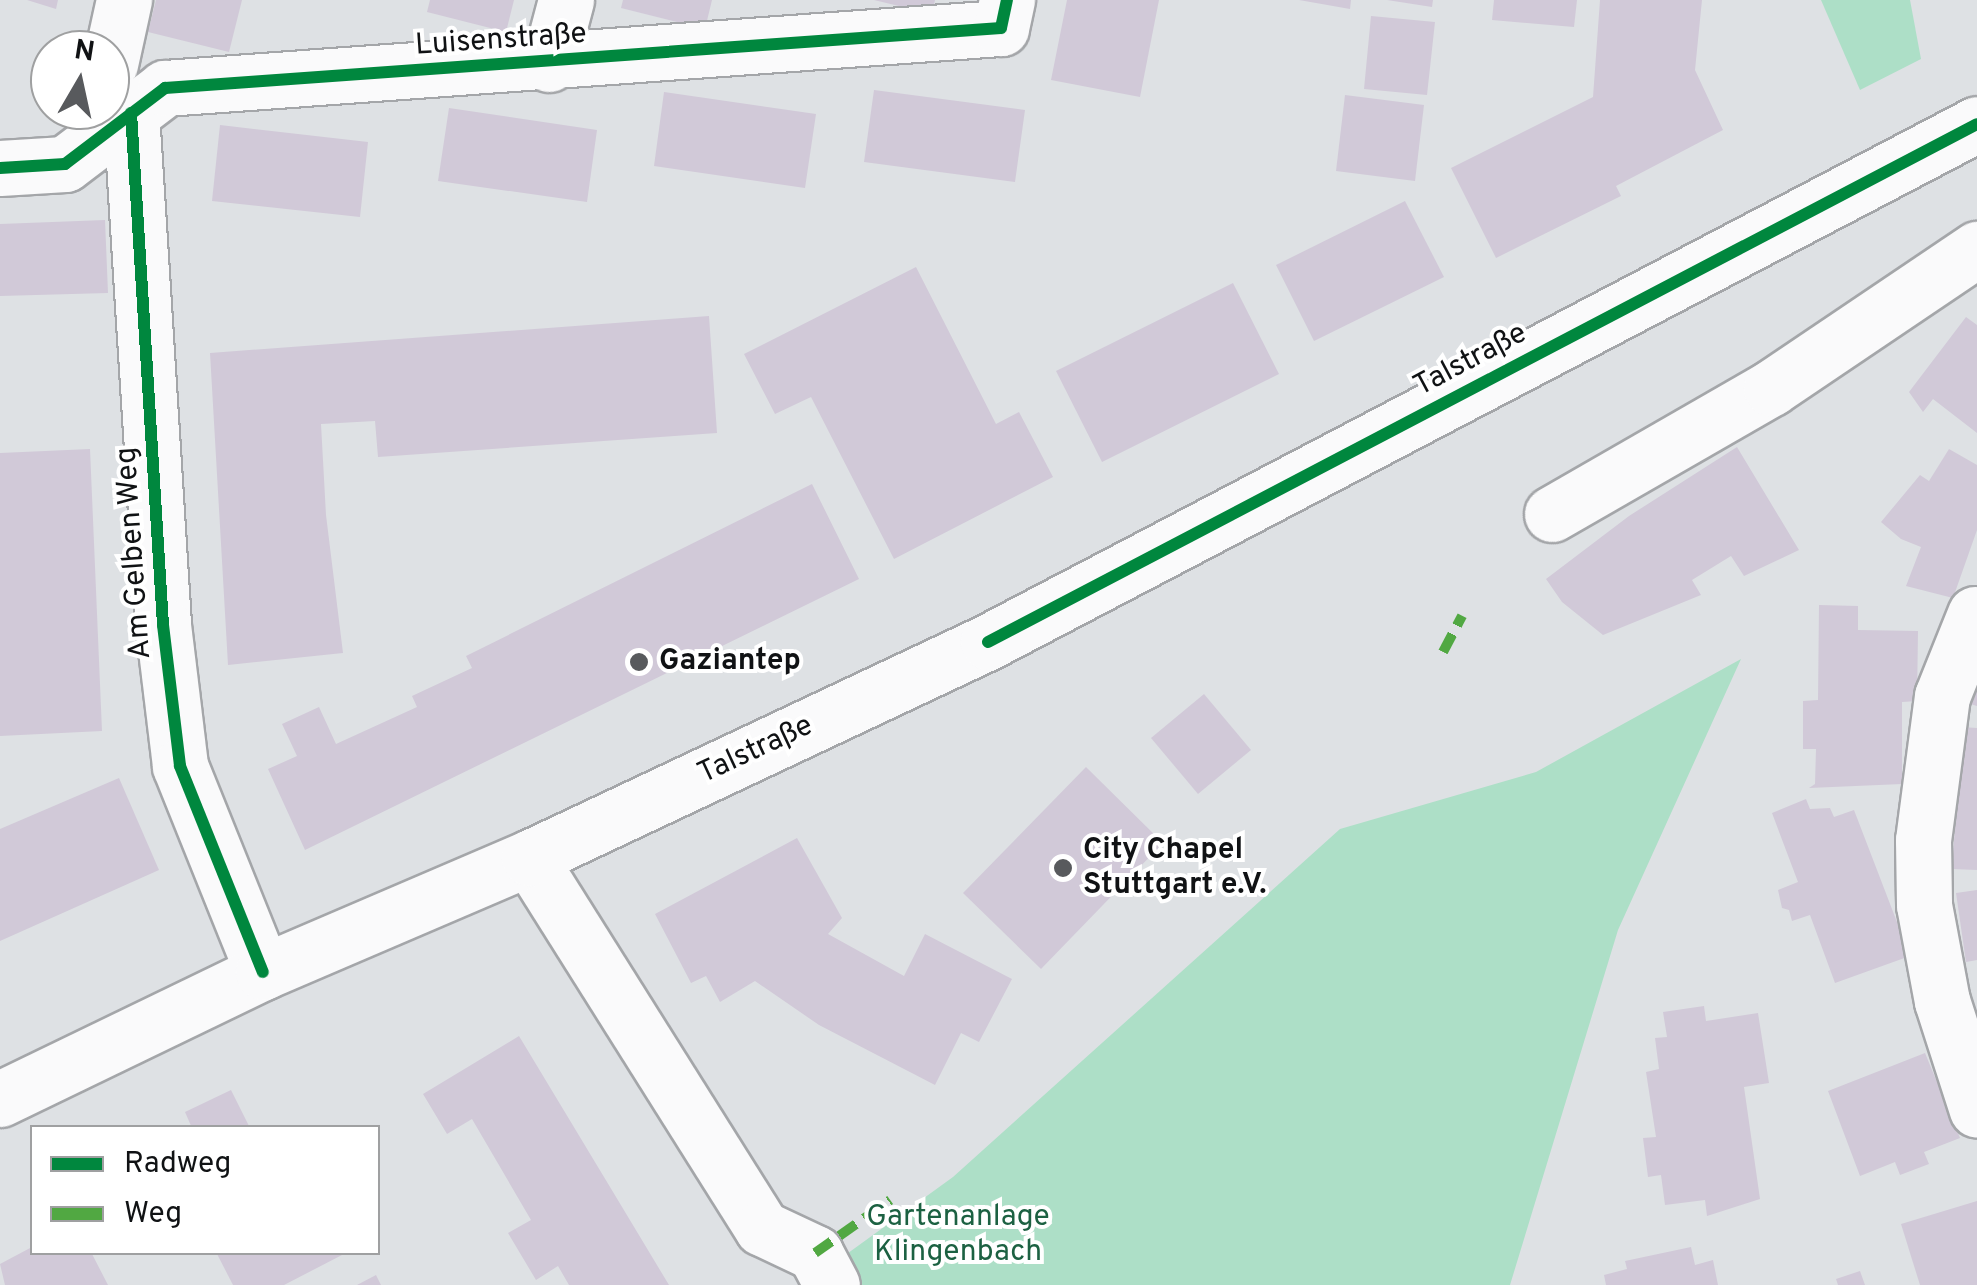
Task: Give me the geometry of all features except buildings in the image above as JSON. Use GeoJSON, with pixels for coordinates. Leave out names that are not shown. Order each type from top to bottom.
{"type":"FeatureCollection","features":[{"type":"Feature","properties":{"kind":"street"},"geometry":{"type":"LineString","coordinates":[[117,30],[124,0]]}},
{"type":"Feature","properties":{"kind":"street"},"geometry":{"type":"LineString","coordinates":[[549,64],[566,0]]}},
{"type":"Feature","properties":{"kind":"street","name":"Luisenstraße"},"geometry":{"type":"LineString","coordinates":[[130,109],[165,88],[549,64],[1001,28],[1007,0]]}},
{"type":"Feature","properties":{"kind":"street","name":"Talstraße"},"geometry":{"type":"LineString","coordinates":[[0,1098],[263,972],[528,858],[988,642],[1977,124]]}},
{"type":"Feature","properties":{"kind":"street","name":"Luisenstraße"},"geometry":{"type":"LineString","coordinates":[[0,168],[65,164],[100,130]]}},
{"type":"Feature","properties":{"kind":"street","name":"Am Gelben Weg"},"geometry":{"type":"LineString","coordinates":[[109,130],[180,766],[263,972]]}},
{"type":"Feature","properties":{"kind":"street"},"geometry":{"type":"LineString","coordinates":[[1552,514],[1772,388],[1977,250]]}},
{"type":"Feature","properties":{"kind":"street"},"geometry":{"type":"LineString","coordinates":[[1975,614],[1942,696],[1923,840],[1924,905],[1942,1001],[1977,1110]]}},
{"type":"Feature","properties":{"kind":"street"},"geometry":{"type":"LineString","coordinates":[[528,858],[762,1228],[815,1253],[832,1285]]}},
{"type":"Feature","properties":{"kind":"green space"},"geometry":{"type":"Polygon","coordinates":[[[1821,0],[1910,0],[1921,59],[1860,90],[1821,0]]]}},
{"type":"Feature","properties":{"kind":"green space","name":"Gartenanlage Klingenbach"},"geometry":{"type":"Polygon","coordinates":[[[1741,659],[1618,930],[1510,1285],[804,1285],[953,1177],[1340,829],[1536,772],[1741,659]]]}},
{"type":"Feature","properties":{"kind":"marked path"},"geometry":{"type":"LineString","coordinates":[[1443,652],[1462,616]]}},
{"type":"Feature","properties":{"kind":"marked path"},"geometry":{"type":"LineString","coordinates":[[815,1253],[890,1200]]}},
{"type":"Feature","properties":{"kind":"cycle path"},"geometry":{"type":"LineString","coordinates":[[0,168],[65,164],[165,88],[1001,28],[1007,0]]}},
{"type":"Feature","properties":{"kind":"cycle path"},"geometry":{"type":"LineString","coordinates":[[131,113],[163,625],[180,766],[263,972]]}},
{"type":"Feature","properties":{"kind":"cycle path"},"geometry":{"type":"LineString","coordinates":[[988,642],[1977,124]]}},
{"type":"Feature","properties":{"kind":"place","name":"Gaziantep"},"geometry":{"type":"Point","coordinates":[639,662]}},
{"type":"Feature","properties":{"kind":"place","name":"City Chapel Stuttgart e.V."},"geometry":{"type":"Point","coordinates":[1063,868]}}]}
